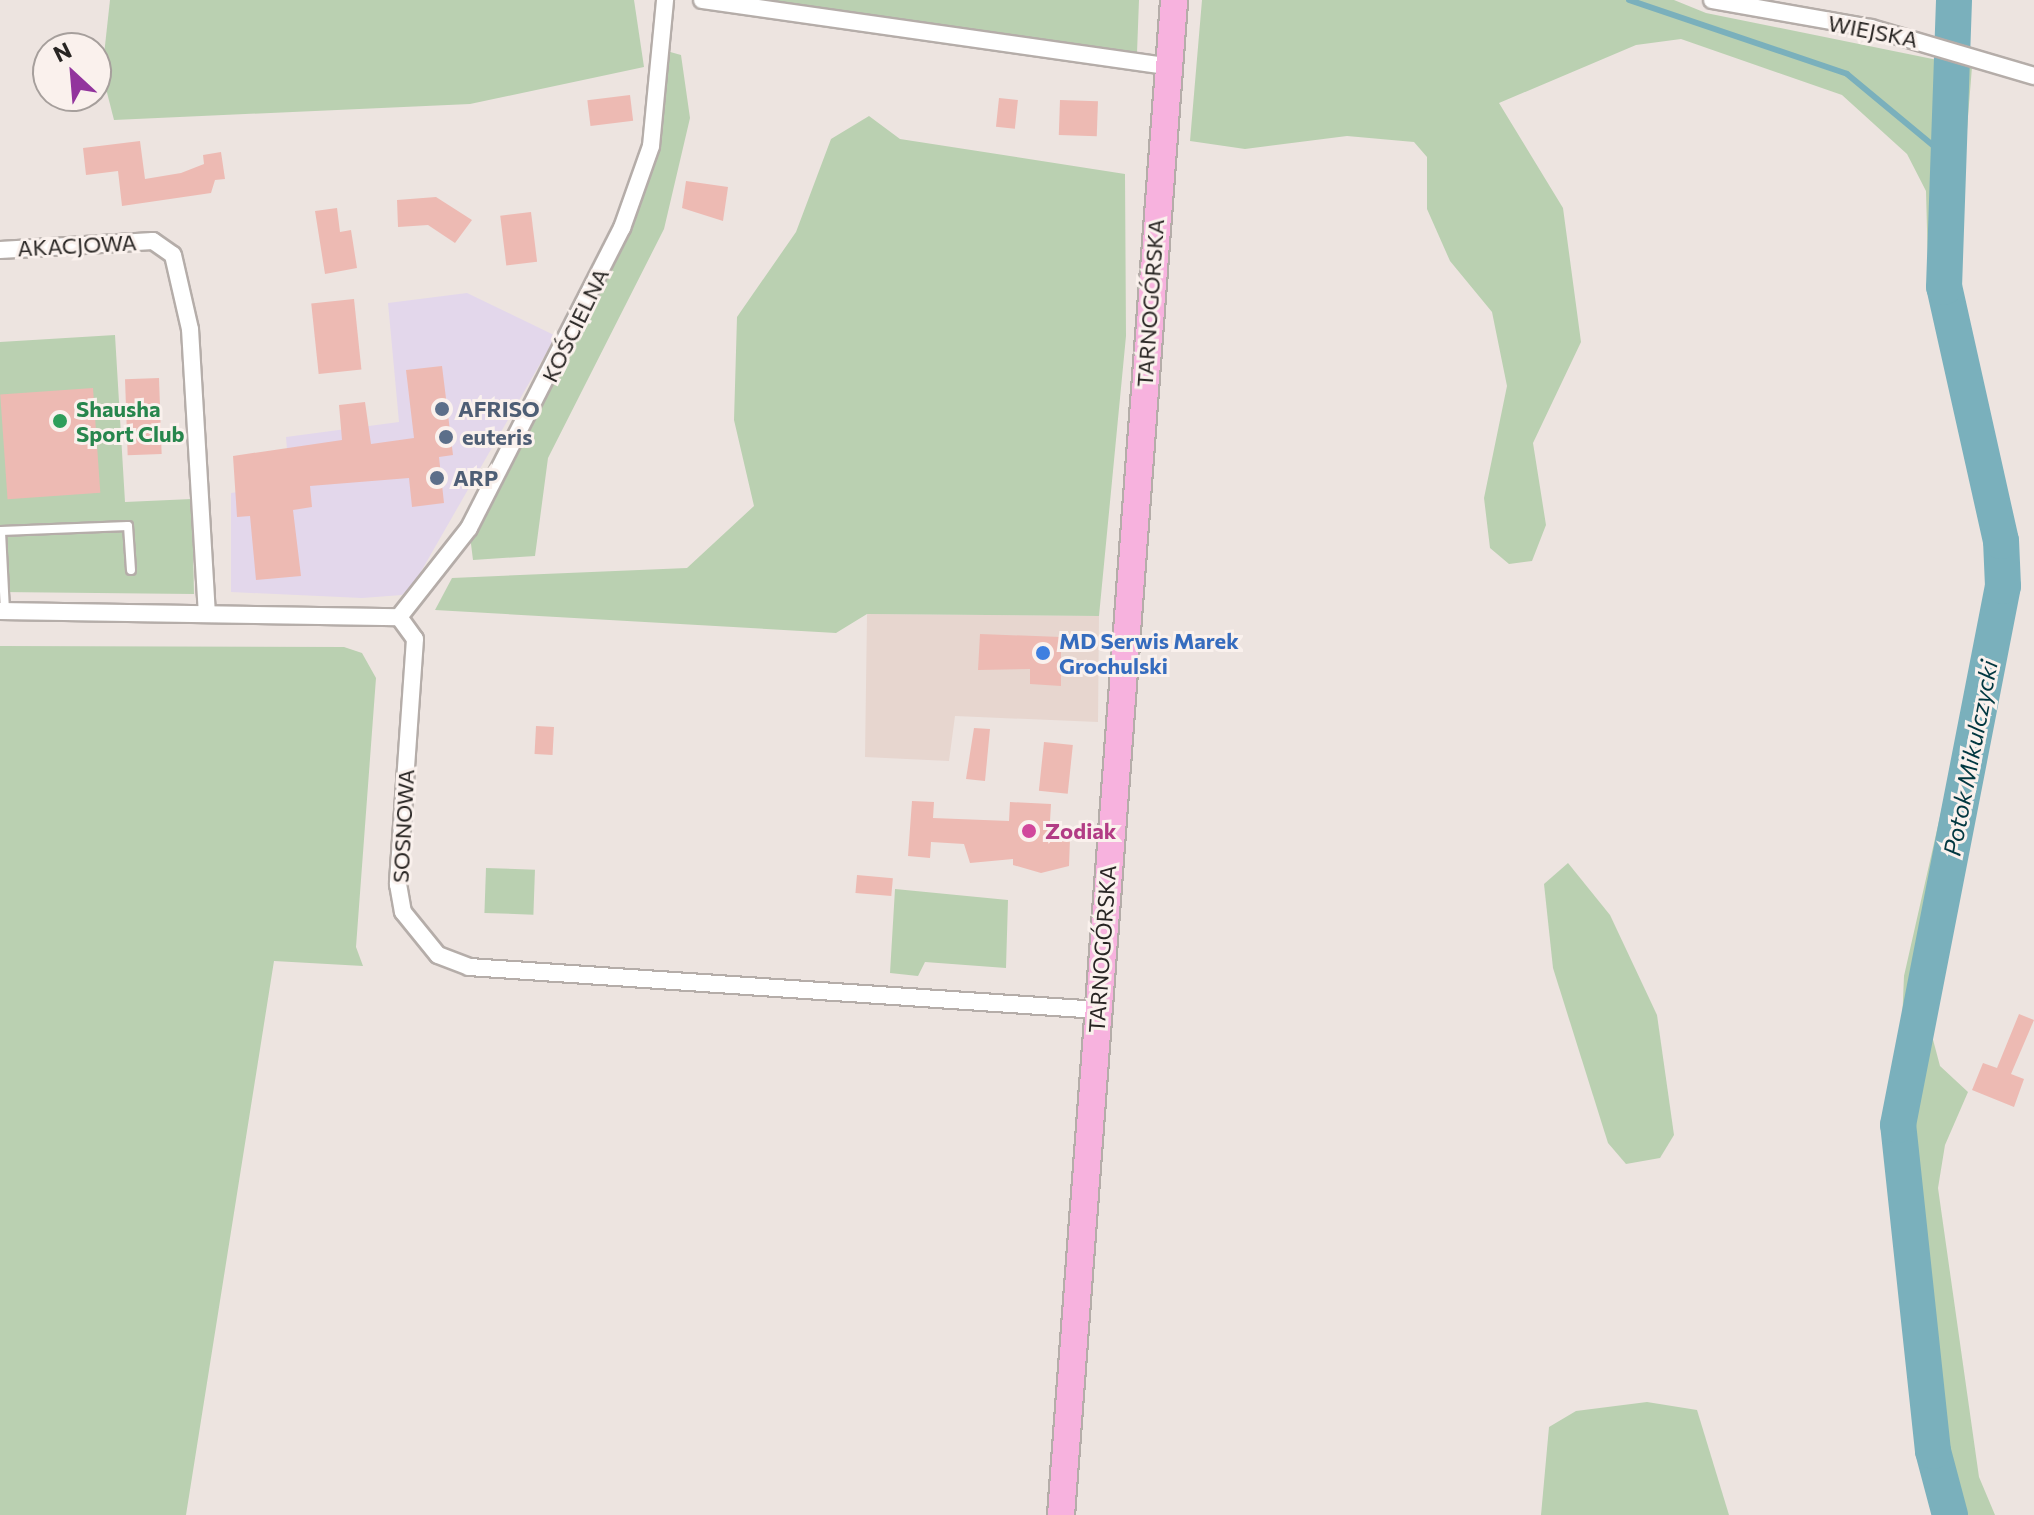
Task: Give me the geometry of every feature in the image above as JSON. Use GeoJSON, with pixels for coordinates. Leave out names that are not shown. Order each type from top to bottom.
{"type":"FeatureCollection","features":[{"type":"Feature","properties":{"kind":"main road","name":"TARNOGÓRSKA"},"geometry":{"type":"LineString","coordinates":[[1061,1515],[1174,0]]}},
{"type":"Feature","properties":{"kind":"street","name":"KOŚCIELNA"},"geometry":{"type":"LineString","coordinates":[[399,617],[469,528],[622,228],[651,146],[665,0]]}},
{"type":"Feature","properties":{"kind":"street"},"geometry":{"type":"LineString","coordinates":[[702,0],[1167,66]]}},
{"type":"Feature","properties":{"kind":"street","name":"WIEJSKA"},"geometry":{"type":"LineString","coordinates":[[1712,0],[1940,45],[2034,76]]}},
{"type":"Feature","properties":{"kind":"street","name":"AKACJOWA"},"geometry":{"type":"LineString","coordinates":[[0,250],[153,241],[173,255],[190,329],[207,613]]}},
{"type":"Feature","properties":{"kind":"street"},"geometry":{"type":"LineString","coordinates":[[2,611],[399,617]]}},
{"type":"Feature","properties":{"kind":"street","name":"SOSNOWA"},"geometry":{"type":"LineString","coordinates":[[399,617],[415,639],[398,884],[403,912],[438,955],[469,967],[1098,1010]]}},
{"type":"Feature","properties":{"kind":"lane"},"geometry":{"type":"LineString","coordinates":[[2,611],[1,531],[128,526],[131,570]]}},
{"type":"Feature","properties":{"kind":"shaded area"},"geometry":{"type":"Polygon","coordinates":[[[467,293],[556,336],[415,582],[402,595],[362,598],[231,592],[231,493],[290,485],[286,437],[399,422],[388,303],[467,293]]]}},
{"type":"Feature","properties":{"kind":"shaded area"},"geometry":{"type":"Polygon","coordinates":[[[867,614],[1099,616],[1098,722],[955,716],[949,761],[865,757],[867,614]]]}},
{"type":"Feature","properties":{"kind":"green space"},"geometry":{"type":"Polygon","coordinates":[[[110,0],[634,0],[644,67],[470,104],[114,120],[112,32],[106,32],[110,0]]]}},
{"type":"Feature","properties":{"kind":"green space"},"geometry":{"type":"Polygon","coordinates":[[[741,0],[1139,0],[1137,53],[880,17],[741,0]]]}},
{"type":"Feature","properties":{"kind":"green space"},"geometry":{"type":"Polygon","coordinates":[[[1202,0],[1674,0],[1706,13],[1972,67],[1956,266],[2013,527],[2017,581],[1927,1017],[1940,1066],[1968,1092],[1945,1145],[1938,1188],[1979,1477],[1995,1515],[1940,1515],[1935,1505],[1912,1407],[1901,1236],[1886,1154],[1887,1089],[1901,1047],[1904,976],[1990,595],[1978,491],[1928,267],[1926,191],[1907,154],[1842,95],[1681,39],[1636,45],[1499,103],[1563,208],[1581,342],[1533,443],[1546,525],[1532,561],[1509,564],[1490,548],[1484,498],[1507,386],[1492,312],[1450,261],[1427,209],[1427,157],[1414,142],[1347,136],[1245,149],[1190,141],[1202,0]]]}},
{"type":"Feature","properties":{"kind":"green space"},"geometry":{"type":"Polygon","coordinates":[[[656,48],[681,55],[690,118],[664,229],[548,458],[535,556],[473,560],[469,528],[646,170],[656,48]]]}},
{"type":"Feature","properties":{"kind":"green space"},"geometry":{"type":"Polygon","coordinates":[[[869,116],[900,139],[1125,174],[1126,336],[1099,616],[867,614],[836,633],[435,610],[452,578],[687,568],[754,506],[734,420],[737,317],[796,232],[831,139],[869,116]]]}},
{"type":"Feature","properties":{"kind":"green space","name":"Shausha Sport Club"},"geometry":{"type":"Polygon","coordinates":[[[115,335],[125,502],[192,499],[194,594],[0,592],[0,342],[115,335]]]}},
{"type":"Feature","properties":{"kind":"green space"},"geometry":{"type":"Polygon","coordinates":[[[0,646],[344,647],[362,653],[376,678],[356,947],[363,966],[274,961],[186,1515],[0,1515],[0,646]]]}},
{"type":"Feature","properties":{"kind":"green space"},"geometry":{"type":"Polygon","coordinates":[[[1568,863],[1610,915],[1657,1015],[1674,1135],[1660,1158],[1626,1164],[1608,1143],[1553,968],[1544,884],[1568,863]]]}},
{"type":"Feature","properties":{"kind":"green space"},"geometry":{"type":"Polygon","coordinates":[[[486,868],[535,870],[533,915],[484,913],[486,868]]]}},
{"type":"Feature","properties":{"kind":"green space"},"geometry":{"type":"Polygon","coordinates":[[[895,889],[1008,900],[1006,968],[925,962],[918,976],[890,973],[895,889]]]}},
{"type":"Feature","properties":{"kind":"green space"},"geometry":{"type":"Polygon","coordinates":[[[1647,1402],[1697,1410],[1729,1515],[1541,1515],[1549,1427],[1576,1411],[1647,1402]]]}},
{"type":"Feature","properties":{"kind":"building"},"geometry":{"type":"Polygon","coordinates":[[[630,95],[633,121],[590,126],[587,100],[630,95]]]}},
{"type":"Feature","properties":{"kind":"building"},"geometry":{"type":"Polygon","coordinates":[[[999,98],[1018,100],[1015,129],[996,127],[999,98]]]}},
{"type":"Feature","properties":{"kind":"building"},"geometry":{"type":"Polygon","coordinates":[[[1060,100],[1098,101],[1097,136],[1059,135],[1060,100]]]}},
{"type":"Feature","properties":{"kind":"building"},"geometry":{"type":"Polygon","coordinates":[[[140,141],[145,179],[181,173],[204,164],[203,155],[221,152],[225,179],[215,180],[211,193],[122,206],[118,171],[86,175],[83,148],[140,141]]]}},
{"type":"Feature","properties":{"kind":"building"},"geometry":{"type":"Polygon","coordinates":[[[686,181],[728,187],[723,221],[682,208],[686,181]]]}},
{"type":"Feature","properties":{"kind":"building"},"geometry":{"type":"Polygon","coordinates":[[[436,197],[472,220],[455,243],[428,225],[398,227],[397,200],[436,197]]]}},
{"type":"Feature","properties":{"kind":"building"},"geometry":{"type":"Polygon","coordinates":[[[337,208],[340,232],[351,230],[357,268],[325,274],[315,211],[337,208]]]}},
{"type":"Feature","properties":{"kind":"building"},"geometry":{"type":"Polygon","coordinates":[[[531,212],[537,262],[506,265],[500,216],[531,212]]]}},
{"type":"Feature","properties":{"kind":"building"},"geometry":{"type":"Polygon","coordinates":[[[354,299],[361,370],[319,374],[311,303],[354,299]]]}},
{"type":"Feature","properties":{"kind":"building"},"geometry":{"type":"Polygon","coordinates":[[[442,366],[453,455],[439,457],[444,503],[412,507],[409,478],[310,486],[312,507],[293,510],[301,576],[256,580],[250,516],[237,517],[233,456],[342,440],[339,405],[365,402],[371,444],[414,438],[406,370],[442,366]]]}},
{"type":"Feature","properties":{"kind":"building"},"geometry":{"type":"Polygon","coordinates":[[[159,378],[162,454],[128,455],[125,379],[159,378]]]}},
{"type":"Feature","properties":{"kind":"building"},"geometry":{"type":"Polygon","coordinates":[[[93,388],[100,493],[8,499],[0,394],[93,388]]]}},
{"type":"Feature","properties":{"kind":"building"},"geometry":{"type":"Polygon","coordinates":[[[980,634],[1061,637],[1061,686],[1030,684],[1030,669],[978,670],[980,634]]]}},
{"type":"Feature","properties":{"kind":"building"},"geometry":{"type":"Polygon","coordinates":[[[536,726],[554,727],[553,755],[535,754],[536,726]]]}},
{"type":"Feature","properties":{"kind":"building"},"geometry":{"type":"Polygon","coordinates":[[[974,728],[990,729],[985,781],[966,779],[974,728]]]}},
{"type":"Feature","properties":{"kind":"building"},"geometry":{"type":"Polygon","coordinates":[[[1044,742],[1073,745],[1068,794],[1039,791],[1044,742]]]}},
{"type":"Feature","properties":{"kind":"building"},"geometry":{"type":"Polygon","coordinates":[[[912,801],[934,802],[933,818],[1009,821],[1010,802],[1051,804],[1049,838],[1070,839],[1069,866],[1041,873],[1013,865],[1013,859],[970,863],[964,844],[931,842],[930,858],[908,856],[912,801]]]}},
{"type":"Feature","properties":{"kind":"building"},"geometry":{"type":"Polygon","coordinates":[[[857,875],[893,878],[891,896],[855,893],[857,875]]]}},
{"type":"Feature","properties":{"kind":"building"},"geometry":{"type":"Polygon","coordinates":[[[2019,1014],[2034,1020],[2011,1074],[2024,1079],[2014,1107],[1972,1090],[1983,1063],[1997,1068],[2019,1014]]]}},
{"type":"Feature","properties":{"kind":"waterway"},"geometry":{"type":"LineString","coordinates":[[1629,0],[1847,74],[1947,157]]}},
{"type":"Feature","properties":{"kind":"waterway","name":"Potok Mikulczycki"},"geometry":{"type":"LineString","coordinates":[[1950,1515],[1933,1451],[1898,1125],[2003,586],[2001,541],[1944,287],[1954,0]]}},
{"type":"Feature","properties":{"kind":"place","name":"AFRISO"},"geometry":{"type":"Point","coordinates":[442,409]}},
{"type":"Feature","properties":{"kind":"place","name":"Shausha Sport Club"},"geometry":{"type":"Point","coordinates":[60,421]}},
{"type":"Feature","properties":{"kind":"place","name":"euteris"},"geometry":{"type":"Point","coordinates":[446,437]}},
{"type":"Feature","properties":{"kind":"place","name":"ARP"},"geometry":{"type":"Point","coordinates":[437,478]}},
{"type":"Feature","properties":{"kind":"place","name":"MD Serwis Marek Grochulski"},"geometry":{"type":"Point","coordinates":[1043,653]}},
{"type":"Feature","properties":{"kind":"place","name":"Zodiak"},"geometry":{"type":"Point","coordinates":[1029,831]}}]}
